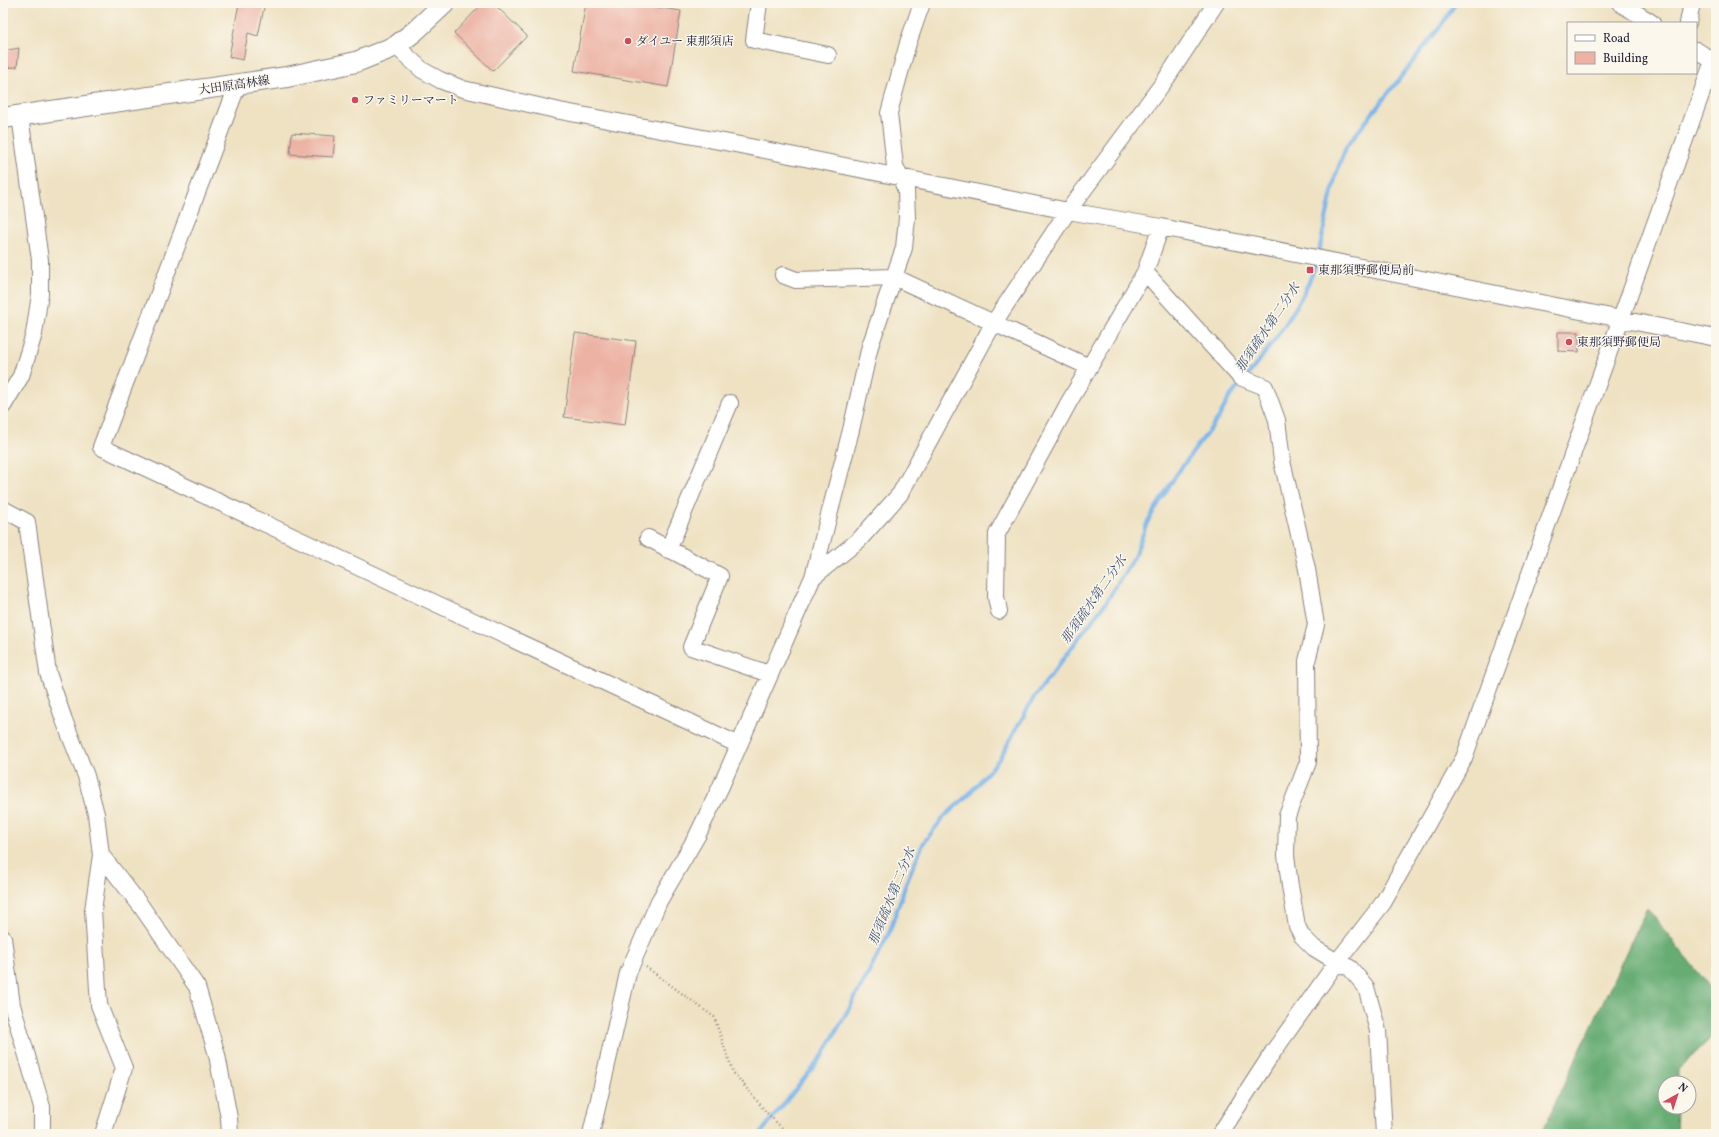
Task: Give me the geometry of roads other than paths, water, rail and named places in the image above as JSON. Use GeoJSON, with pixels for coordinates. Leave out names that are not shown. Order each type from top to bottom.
{"type":"FeatureCollection","features":[{"type":"Feature","properties":{"kind":"main road","name":"大田原高林線"},"geometry":{"type":"LineString","coordinates":[[12,117],[287,77],[356,62],[396,46],[446,3]]}},
{"type":"Feature","properties":{"kind":"street"},"geometry":{"type":"LineString","coordinates":[[759,3],[754,40],[828,55]]}},
{"type":"Feature","properties":{"kind":"street"},"geometry":{"type":"LineString","coordinates":[[591,1134],[628,973],[660,901],[697,836],[739,746],[769,674],[813,577],[851,430],[870,346],[904,248],[907,218],[906,190],[899,178],[895,166],[888,113],[908,43],[922,3]]}},
{"type":"Feature","properties":{"kind":"street"},"geometry":{"type":"LineString","coordinates":[[813,577],[859,540],[900,494],[993,324],[1068,211],[1166,79],[1216,3]]}},
{"type":"Feature","properties":{"kind":"street"},"geometry":{"type":"LineString","coordinates":[[1620,3],[1650,22]]}},
{"type":"Feature","properties":{"kind":"street"},"geometry":{"type":"LineString","coordinates":[[1688,22],[1692,3]]}},
{"type":"Feature","properties":{"kind":"street"},"geometry":{"type":"LineString","coordinates":[[396,46],[422,70],[440,80],[463,89],[560,111],[740,145],[1068,211],[1161,227],[1716,338]]}},
{"type":"Feature","properties":{"kind":"street"},"geometry":{"type":"LineString","coordinates":[[1220,1134],[1273,1052],[1337,962],[1383,903],[1464,758],[1714,62],[1697,51]]}},
{"type":"Feature","properties":{"kind":"street"},"geometry":{"type":"LineString","coordinates":[[238,84],[101,446],[739,746]]}},
{"type":"Feature","properties":{"kind":"street"},"geometry":{"type":"LineString","coordinates":[[3,406],[21,376],[34,334],[40,294],[40,260],[12,117]]}},
{"type":"Feature","properties":{"kind":"street"},"geometry":{"type":"LineString","coordinates":[[999,611],[996,597],[997,534],[1089,367],[1145,272],[1161,227]]}},
{"type":"Feature","properties":{"kind":"street"},"geometry":{"type":"LineString","coordinates":[[1145,272],[1240,377],[1264,387],[1277,420],[1282,461],[1307,569],[1316,625],[1307,662],[1308,762],[1286,816],[1286,855],[1297,926],[1302,936],[1314,948],[1350,968],[1366,987],[1378,1031],[1384,1134]]}},
{"type":"Feature","properties":{"kind":"street"},"geometry":{"type":"LineString","coordinates":[[783,275],[796,280],[894,277],[1089,367]]}},
{"type":"Feature","properties":{"kind":"street"},"geometry":{"type":"LineString","coordinates":[[668,550],[730,403]]}},
{"type":"Feature","properties":{"kind":"street"},"geometry":{"type":"LineString","coordinates":[[3,509],[27,522],[33,552],[48,673],[64,720],[86,776],[96,814],[101,855],[93,910],[99,1005],[124,1068],[103,1134]]}},
{"type":"Feature","properties":{"kind":"street"},"geometry":{"type":"LineString","coordinates":[[648,538],[668,550],[720,576],[691,647],[769,674]]}},
{"type":"Feature","properties":{"kind":"street"},"geometry":{"type":"LineString","coordinates":[[101,855],[141,906],[197,987],[217,1054],[229,1118],[230,1134]]}},
{"type":"Feature","properties":{"kind":"street"},"geometry":{"type":"LineString","coordinates":[[3,938],[12,1005],[42,1107],[42,1134]]}},
{"type":"Feature","properties":{"kind":"waterway","name":"那須疏水第二分水"},"geometry":{"type":"LineString","coordinates":[[1318,256],[1336,174],[1346,147],[1440,27],[1456,3]]}},
{"type":"Feature","properties":{"kind":"waterway","name":"那須疏水第二分水"},"geometry":{"type":"LineString","coordinates":[[1248,375],[1287,322],[1305,291],[1316,262]]}},
{"type":"Feature","properties":{"kind":"waterway","name":"那須疏水第二分水"},"geometry":{"type":"LineString","coordinates":[[760,1134],[823,1055],[889,933],[908,878],[924,842],[944,817],[969,794],[1000,758],[1033,699],[1107,601],[1134,557],[1148,521],[1176,475],[1219,417],[1229,398],[1242,382]]}},
{"type":"Feature","properties":{"kind":"place","name":"ダイユー 東那須店"},"geometry":{"type":"Point","coordinates":[628,41]}},
{"type":"Feature","properties":{"kind":"place","name":"ファミリーマート"},"geometry":{"type":"Point","coordinates":[355,100]}},
{"type":"Feature","properties":{"kind":"place","name":"東那須野郵便局前"},"geometry":{"type":"Point","coordinates":[1310,270]}},
{"type":"Feature","properties":{"kind":"place","name":"東那須野郵便局"},"geometry":{"type":"Point","coordinates":[1569,342]}}]}
